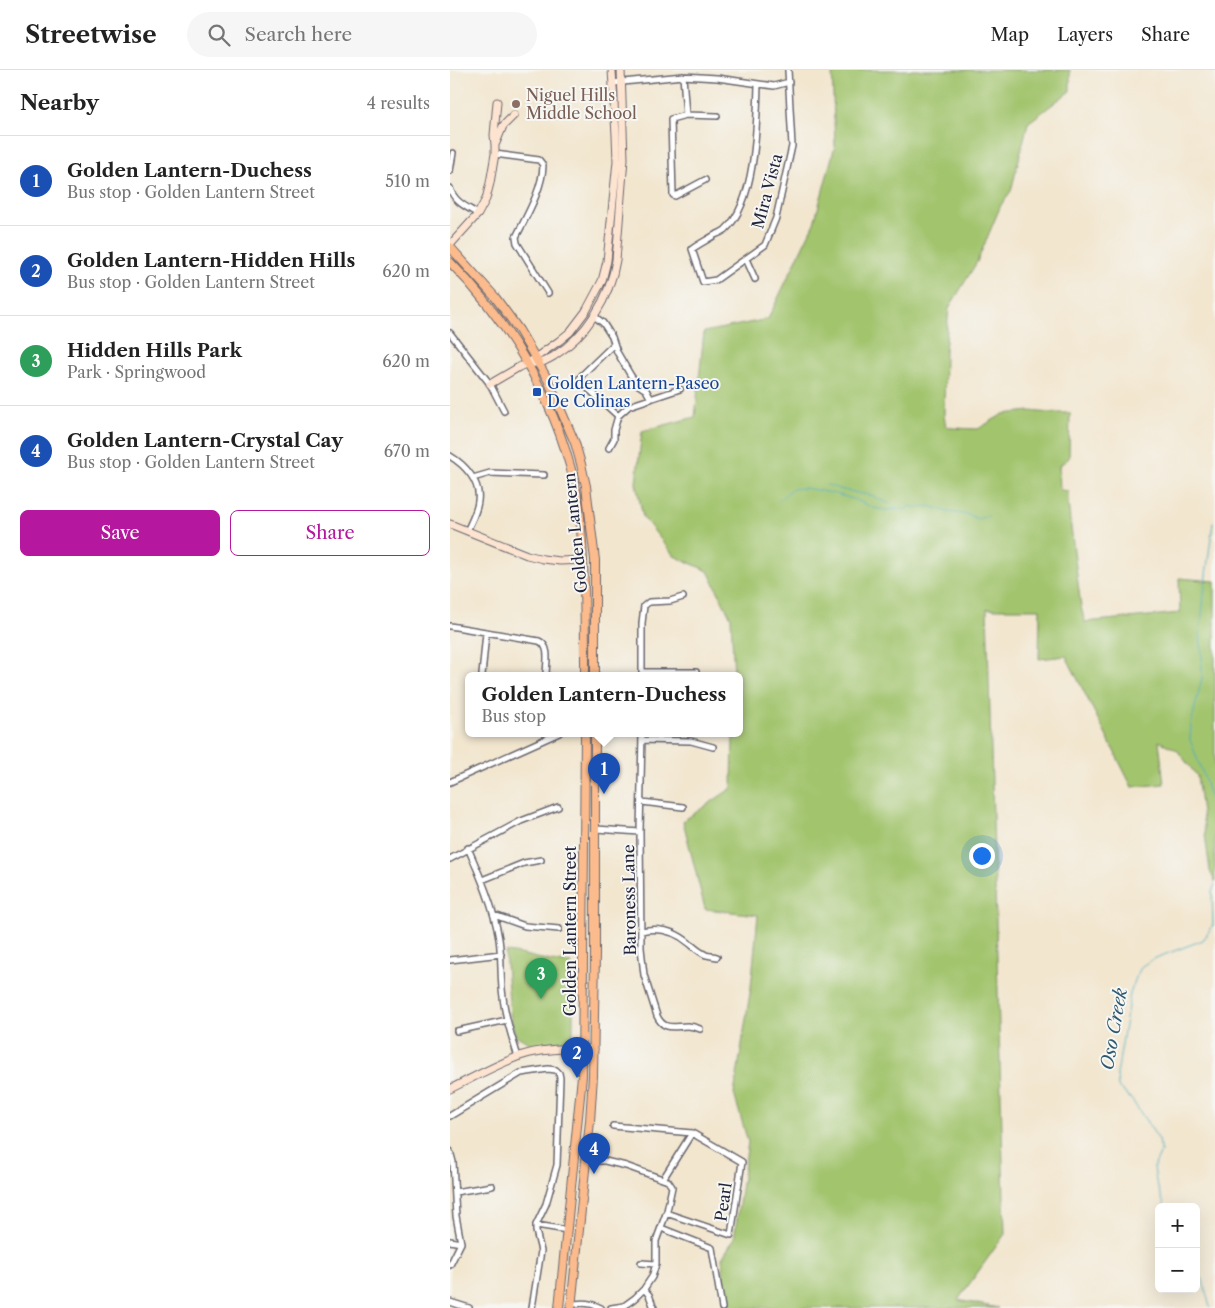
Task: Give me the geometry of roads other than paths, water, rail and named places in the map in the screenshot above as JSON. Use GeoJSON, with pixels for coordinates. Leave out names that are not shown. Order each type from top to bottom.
{"type":"FeatureCollection","features":[{"type":"Feature","properties":{"kind":"main road"},"geometry":{"type":"LineString","coordinates":[[538,360],[570,332],[586,311],[605,272],[617,161],[612,70]]}},
{"type":"Feature","properties":{"kind":"main road"},"geometry":{"type":"LineString","coordinates":[[490,384],[519,366],[562,351],[583,331],[606,295],[611,283],[616,260],[624,159],[621,70]]}},
{"type":"Feature","properties":{"kind":"main road"},"geometry":{"type":"LineString","coordinates":[[450,246],[478,214],[486,199],[494,154],[497,102]]}},
{"type":"Feature","properties":{"kind":"main road"},"geometry":{"type":"LineString","coordinates":[[495,145],[503,126],[514,115]]}},
{"type":"Feature","properties":{"kind":"main road","name":"Golden Lantern"},"geometry":{"type":"LineString","coordinates":[[450,246],[483,282],[508,314],[538,360],[558,402],[574,443],[583,471],[595,560],[595,672]]}},
{"type":"Feature","properties":{"kind":"main road","name":"Golden Lantern"},"geometry":{"type":"LineString","coordinates":[[450,262],[484,299],[528,363],[548,405],[566,452],[578,500],[582,539],[585,672]]}},
{"type":"Feature","properties":{"kind":"main road"},"geometry":{"type":"LineString","coordinates":[[586,311],[594,316]]}},
{"type":"Feature","properties":{"kind":"main road"},"geometry":{"type":"LineString","coordinates":[[583,560],[590,551],[589,516]]}},
{"type":"Feature","properties":{"kind":"main road"},"geometry":{"type":"LineString","coordinates":[[450,524],[527,555],[560,561],[583,560],[589,564],[592,599],[596,604]]}},
{"type":"Feature","properties":{"kind":"main road","name":"Golden Lantern Street"},"geometry":{"type":"LineString","coordinates":[[559,1308],[581,1091],[583,1049],[585,737]]}},
{"type":"Feature","properties":{"kind":"main road","name":"Golden Lantern Street"},"geometry":{"type":"LineString","coordinates":[[572,1307],[593,1076],[596,830],[594,737]]}},
{"type":"Feature","properties":{"kind":"main road"},"geometry":{"type":"LineString","coordinates":[[584,818],[590,822],[590,827],[596,830],[590,842],[584,846]]}},
{"type":"Feature","properties":{"kind":"main road"},"geometry":{"type":"LineString","coordinates":[[450,1089],[518,1057],[548,1051],[594,1049]]}},
{"type":"Feature","properties":{"kind":"main road"},"geometry":{"type":"LineString","coordinates":[[562,1284],[566,1300],[572,1307]]}},
{"type":"Feature","properties":{"kind":"street"},"geometry":{"type":"LineString","coordinates":[[717,78],[719,70]]}},
{"type":"Feature","properties":{"kind":"street","name":"Mira Vista"},"geometry":{"type":"LineString","coordinates":[[758,84],[755,151],[745,195],[738,213],[725,230],[692,249],[703,282],[716,280],[765,245],[776,218],[792,146],[788,70]]}},
{"type":"Feature","properties":{"kind":"street"},"geometry":{"type":"LineString","coordinates":[[613,83],[683,76],[717,78],[774,86],[789,82]]}},
{"type":"Feature","properties":{"kind":"street"},"geometry":{"type":"LineString","coordinates":[[683,76],[686,115]]}},
{"type":"Feature","properties":{"kind":"street"},"geometry":{"type":"LineString","coordinates":[[705,180],[675,196],[673,195],[671,119],[686,115],[717,116]]}},
{"type":"Feature","properties":{"kind":"street"},"geometry":{"type":"LineString","coordinates":[[450,171],[453,153]]}},
{"type":"Feature","properties":{"kind":"street"},"geometry":{"type":"LineString","coordinates":[[494,154],[538,160],[543,165],[543,173],[533,202],[516,237],[517,243],[548,293]]}},
{"type":"Feature","properties":{"kind":"street"},"geometry":{"type":"LineString","coordinates":[[450,188],[457,200],[478,214]]}},
{"type":"Feature","properties":{"kind":"street"},"geometry":{"type":"LineString","coordinates":[[746,260],[755,278]]}},
{"type":"Feature","properties":{"kind":"street"},"geometry":{"type":"LineString","coordinates":[[594,316],[603,323],[612,337],[636,384],[646,390],[650,398]]}},
{"type":"Feature","properties":{"kind":"street"},"geometry":{"type":"LineString","coordinates":[[450,333],[490,384],[504,411]]}},
{"type":"Feature","properties":{"kind":"street"},"geometry":{"type":"LineString","coordinates":[[614,344],[580,378],[581,382],[618,416]]}},
{"type":"Feature","properties":{"kind":"street"},"geometry":{"type":"LineString","coordinates":[[609,448],[614,439],[614,430],[618,416],[629,406],[680,390]]}},
{"type":"Feature","properties":{"kind":"street"},"geometry":{"type":"LineString","coordinates":[[450,456],[467,469],[477,488],[478,500],[467,531]]}},
{"type":"Feature","properties":{"kind":"street"},"geometry":{"type":"LineString","coordinates":[[473,478],[490,473],[544,475]]}},
{"type":"Feature","properties":{"kind":"street"},"geometry":{"type":"LineString","coordinates":[[642,672],[644,606],[649,602],[683,598]]}},
{"type":"Feature","properties":{"kind":"street"},"geometry":{"type":"LineString","coordinates":[[450,626],[539,641],[546,648],[546,672]]}},
{"type":"Feature","properties":{"kind":"street"},"geometry":{"type":"LineString","coordinates":[[482,672],[486,633]]}},
{"type":"Feature","properties":{"kind":"street"},"geometry":{"type":"LineString","coordinates":[[450,782],[550,737]]}},
{"type":"Feature","properties":{"kind":"street"},"geometry":{"type":"LineString","coordinates":[[642,740],[691,740],[713,746]]}},
{"type":"Feature","properties":{"kind":"street","name":"Baroness Lane"},"geometry":{"type":"LineString","coordinates":[[642,740],[640,832],[643,970],[658,1019],[668,1027],[691,1026],[700,1029]]}},
{"type":"Feature","properties":{"kind":"street"},"geometry":{"type":"LineString","coordinates":[[642,802],[683,807]]}},
{"type":"Feature","properties":{"kind":"street"},"geometry":{"type":"LineString","coordinates":[[450,858],[521,821],[558,807]]}},
{"type":"Feature","properties":{"kind":"street"},"geometry":{"type":"LineString","coordinates":[[596,830],[640,832]]}},
{"type":"Feature","properties":{"kind":"street"},"geometry":{"type":"LineString","coordinates":[[468,848],[494,915],[501,954],[506,1020],[518,1057]]}},
{"type":"Feature","properties":{"kind":"street"},"geometry":{"type":"LineString","coordinates":[[482,880],[524,863],[541,860]]}},
{"type":"Feature","properties":{"kind":"street"},"geometry":{"type":"LineString","coordinates":[[494,915],[525,926],[559,929]]}},
{"type":"Feature","properties":{"kind":"street"},"geometry":{"type":"LineString","coordinates":[[641,931],[652,928],[671,932],[682,936],[700,952],[717,957]]}},
{"type":"Feature","properties":{"kind":"street"},"geometry":{"type":"LineString","coordinates":[[450,960],[501,954]]}},
{"type":"Feature","properties":{"kind":"street"},"geometry":{"type":"LineString","coordinates":[[458,1031],[506,1020]]}},
{"type":"Feature","properties":{"kind":"street"},"geometry":{"type":"LineString","coordinates":[[450,1116],[521,1073],[548,1069],[556,1070],[559,1073],[557,1165],[546,1204],[536,1225],[541,1251],[532,1308]]}},
{"type":"Feature","properties":{"kind":"street"},"geometry":{"type":"LineString","coordinates":[[613,1126],[692,1133],[663,1179]]}},
{"type":"Feature","properties":{"kind":"street","name":"Pearl"},"geometry":{"type":"LineString","coordinates":[[666,1213],[731,1235],[742,1162],[692,1133]]}},
{"type":"Feature","properties":{"kind":"street"},"geometry":{"type":"LineString","coordinates":[[450,1151],[453,1162],[456,1216],[461,1243],[450,1265]]}},
{"type":"Feature","properties":{"kind":"street"},"geometry":{"type":"LineString","coordinates":[[586,1161],[606,1161],[626,1166],[668,1181],[672,1187],[666,1213],[656,1241],[656,1264],[652,1277],[635,1298],[624,1306],[611,1308]]}},
{"type":"Feature","properties":{"kind":"street"},"geometry":{"type":"LineString","coordinates":[[455,1192],[492,1186]]}},
{"type":"Feature","properties":{"kind":"street"},"geometry":{"type":"LineString","coordinates":[[536,1225],[567,1230]]}},
{"type":"Feature","properties":{"kind":"street"},"geometry":{"type":"LineString","coordinates":[[661,1228],[712,1248],[722,1308]]}},
{"type":"Feature","properties":{"kind":"street"},"geometry":{"type":"LineString","coordinates":[[450,1241],[461,1243]]}},
{"type":"Feature","properties":{"kind":"street"},"geometry":{"type":"LineString","coordinates":[[450,1248],[458,1249]]}},
{"type":"Feature","properties":{"kind":"street"},"geometry":{"type":"LineString","coordinates":[[641,1263],[656,1264]]}},
{"type":"Feature","properties":{"kind":"street"},"geometry":{"type":"LineString","coordinates":[[644,1289],[649,1295],[654,1308]]}},
{"type":"Feature","properties":{"kind":"street"},"geometry":{"type":"LineString","coordinates":[[450,1302],[469,1308]]}},
{"type":"Feature","properties":{"kind":"street"},"geometry":{"type":"LineString","coordinates":[[572,1307],[579,1303],[594,1304],[601,1308]]}},
{"type":"Feature","properties":{"kind":"waterway"},"geometry":{"type":"LineString","coordinates":[[827,485],[874,496],[891,504],[896,509]]}},
{"type":"Feature","properties":{"kind":"waterway"},"geometry":{"type":"LineString","coordinates":[[779,501],[791,489],[805,488],[836,494],[874,508],[885,510],[906,509],[910,506],[917,508],[930,506],[948,512],[970,515],[977,519],[988,516]]}},
{"type":"Feature","properties":{"kind":"waterway","name":"Oso Creek"},"geometry":{"type":"LineString","coordinates":[[1213,523],[1200,634],[1202,678],[1191,724],[1190,740],[1205,779],[1215,816]]}},
{"type":"Feature","properties":{"kind":"waterway","name":"Oso Creek"},"geometry":{"type":"LineString","coordinates":[[1164,1203],[1156,1182],[1154,1167],[1161,1152],[1159,1140],[1132,1100],[1118,1087],[1117,1075],[1130,994],[1142,966],[1153,959],[1203,940],[1213,925],[1212,892],[1215,884]]}},
{"type":"Feature","properties":{"kind":"waterway","name":"Oso Creek"},"geometry":{"type":"LineString","coordinates":[[1200,1274],[1210,1308]]}},
{"type":"Feature","properties":{"kind":"place","name":"Niguel Hills Middle School"},"geometry":{"type":"Point","coordinates":[516,104]}},
{"type":"Feature","properties":{"kind":"place","name":"Golden Lantern-Paseo De Colinas"},"geometry":{"type":"Point","coordinates":[537,392]}},
{"type":"Feature","properties":{"kind":"place","name":"Golden Lantern-Duchess"},"geometry":{"type":"Point","coordinates":[604,794]}},
{"type":"Feature","properties":{"kind":"place","name":"Hidden Hills Park"},"geometry":{"type":"Point","coordinates":[541,999]}},
{"type":"Feature","properties":{"kind":"place","name":"Golden Lantern-Hidden Hills"},"geometry":{"type":"Point","coordinates":[577,1078]}},
{"type":"Feature","properties":{"kind":"place","name":"Golden Lantern-Crystal Cay"},"geometry":{"type":"Point","coordinates":[594,1174]}}]}
